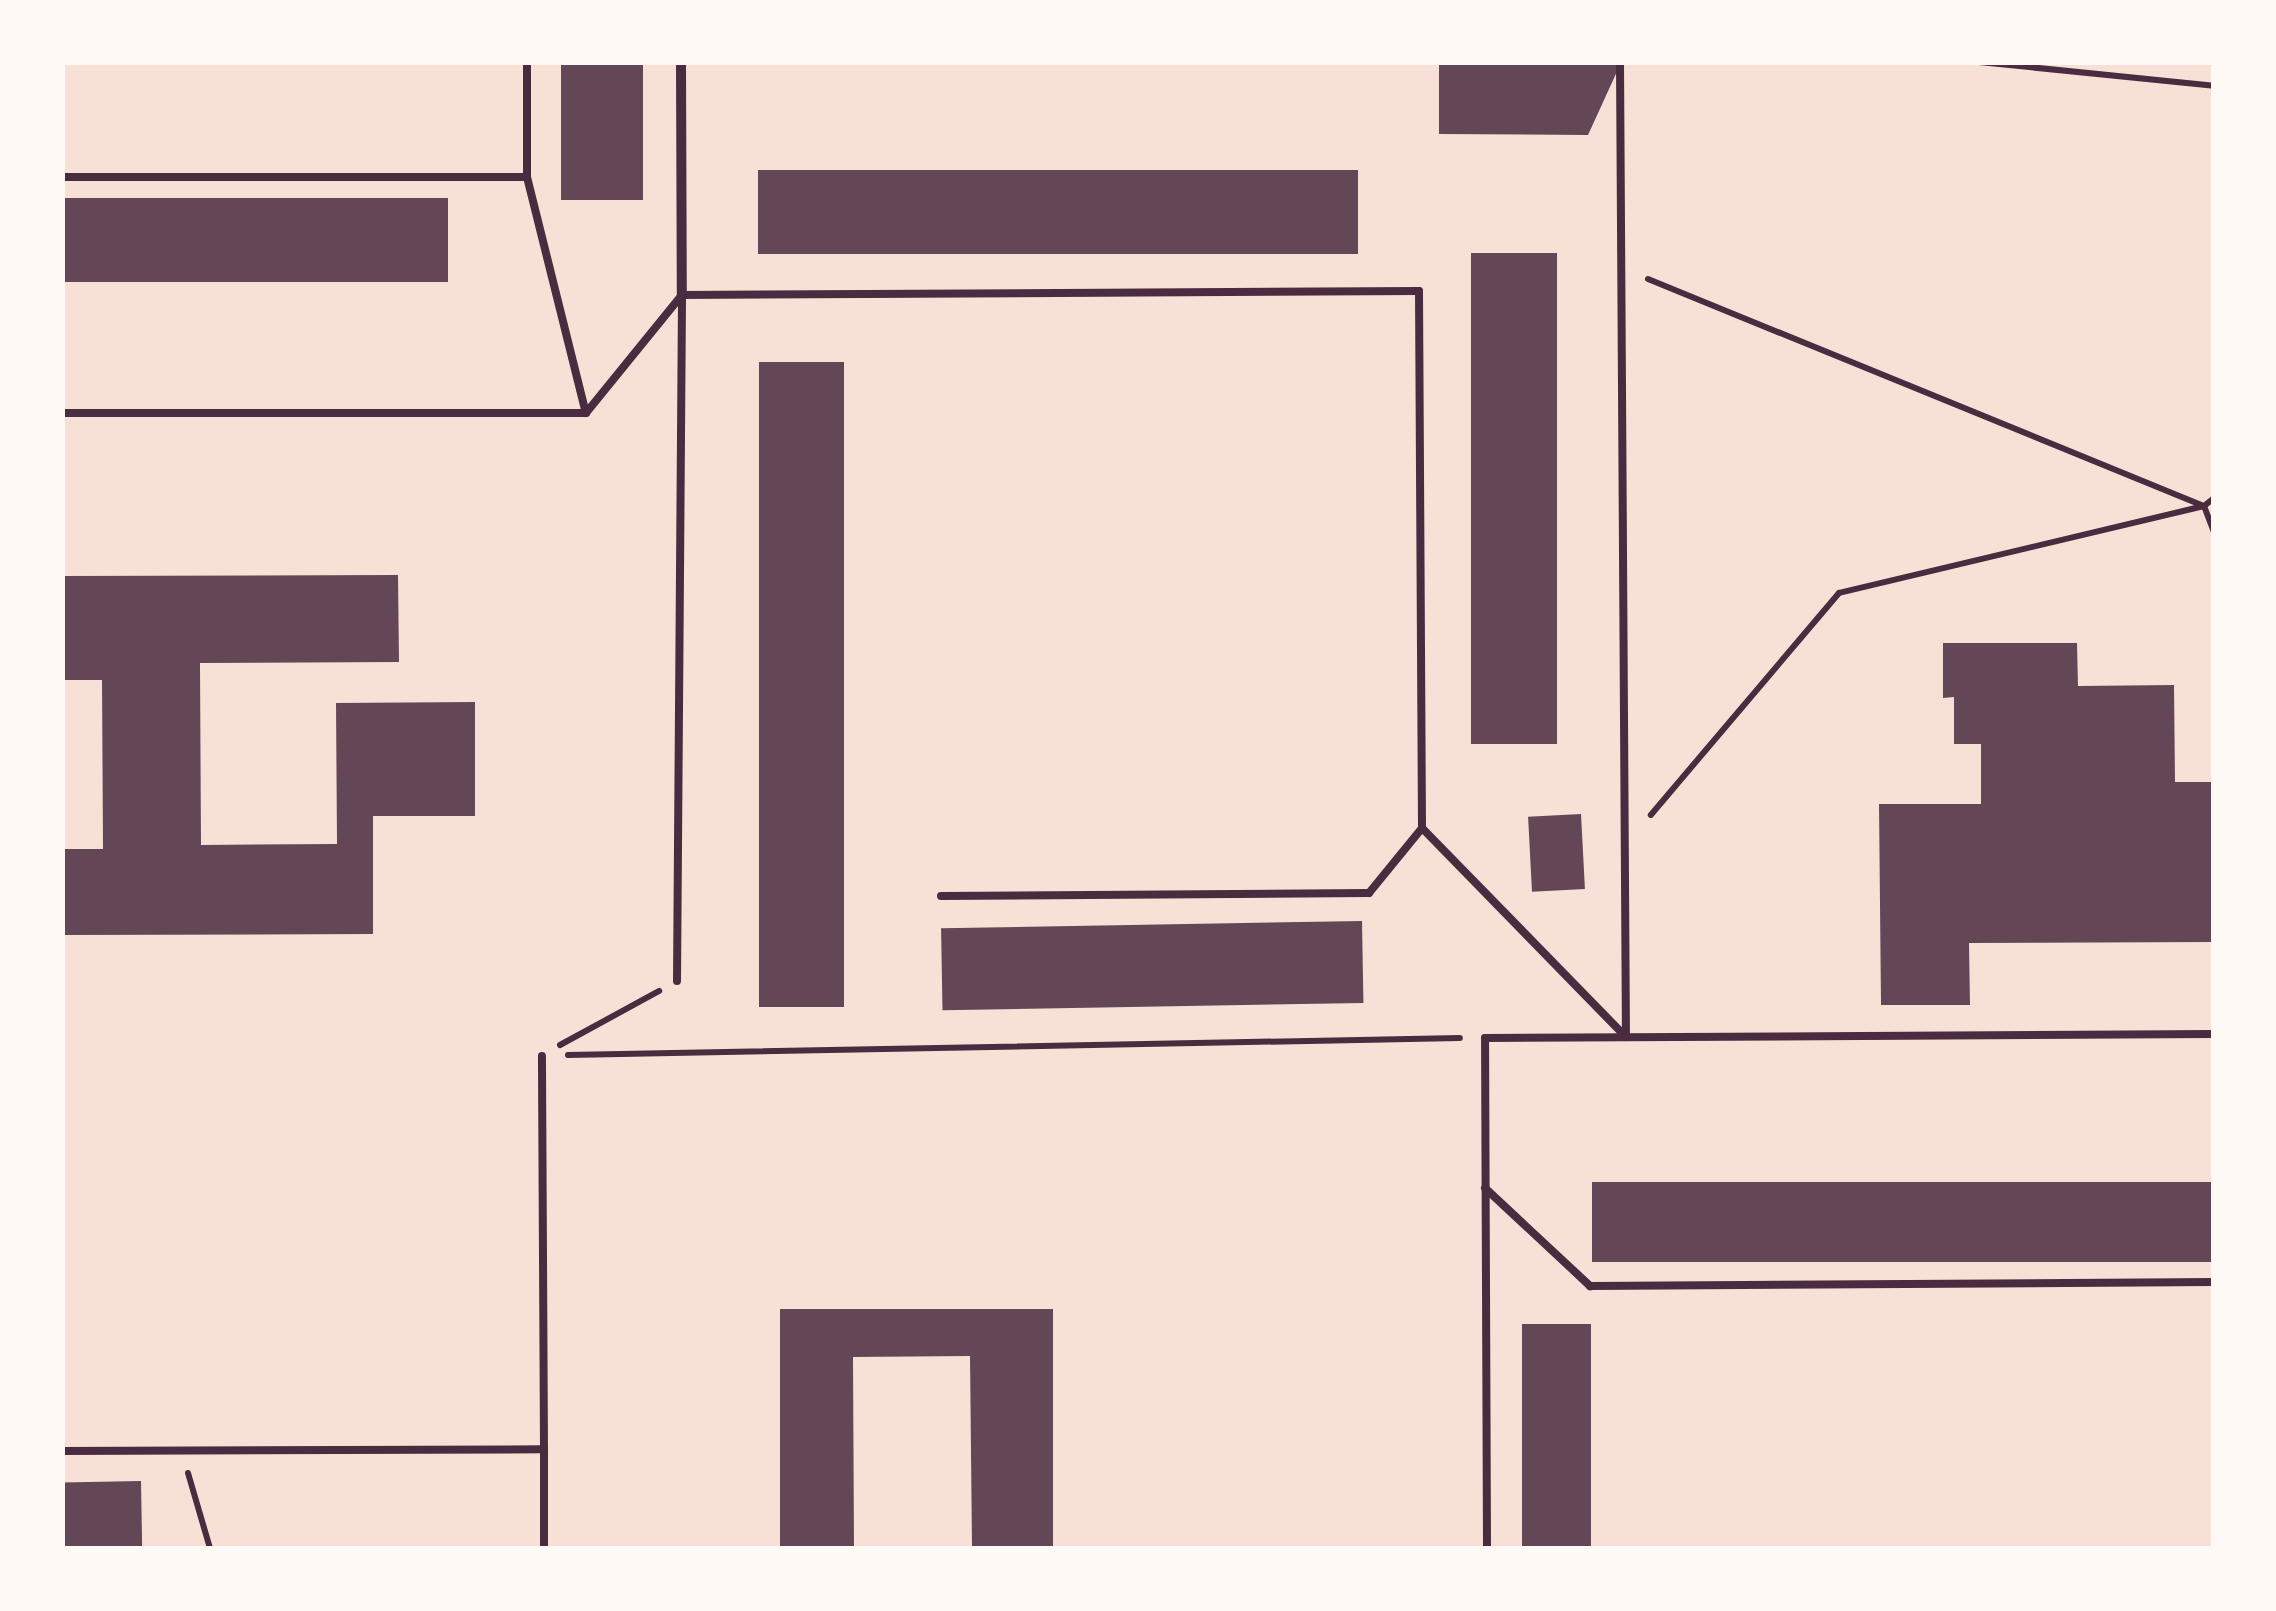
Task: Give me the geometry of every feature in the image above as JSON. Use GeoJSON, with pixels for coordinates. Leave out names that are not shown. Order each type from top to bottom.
{"type":"FeatureCollection","features":[{"type":"Feature","properties":{"kind":"street"},"geometry":{"type":"LineString","coordinates":[[681,62],[682,295]]}},
{"type":"Feature","properties":{"kind":"lane"},"geometry":{"type":"LineString","coordinates":[[527,62],[527,177],[586,412]]}},
{"type":"Feature","properties":{"kind":"lane"},"geometry":{"type":"LineString","coordinates":[[1620,62],[1626,1037]]}},
{"type":"Feature","properties":{"kind":"lane"},"geometry":{"type":"LineString","coordinates":[[62,178],[527,177]]}},
{"type":"Feature","properties":{"kind":"lane"},"geometry":{"type":"LineString","coordinates":[[682,295],[1419,291],[1422,828],[1369,893],[941,896]]}},
{"type":"Feature","properties":{"kind":"lane"},"geometry":{"type":"LineString","coordinates":[[586,412],[682,295]]}},
{"type":"Feature","properties":{"kind":"lane"},"geometry":{"type":"LineString","coordinates":[[678,981],[682,295]]}},
{"type":"Feature","properties":{"kind":"lane"},"geometry":{"type":"LineString","coordinates":[[62,412],[586,412]]}},
{"type":"Feature","properties":{"kind":"lane"},"geometry":{"type":"LineString","coordinates":[[1422,828],[1626,1037]]}},
{"type":"Feature","properties":{"kind":"lane"},"geometry":{"type":"LineString","coordinates":[[1488,1548],[1485,1038],[2214,1034]]}},
{"type":"Feature","properties":{"kind":"lane"},"geometry":{"type":"LineString","coordinates":[[542,1056],[544,1548]]}},
{"type":"Feature","properties":{"kind":"lane"},"geometry":{"type":"LineString","coordinates":[[1485,1188],[1590,1286],[2214,1282]]}},
{"type":"Feature","properties":{"kind":"lane"},"geometry":{"type":"LineString","coordinates":[[62,1451],[544,1449]]}},
{"type":"Feature","properties":{"kind":"path"},"geometry":{"type":"LineString","coordinates":[[1979,62],[2214,86]]}},
{"type":"Feature","properties":{"kind":"path"},"geometry":{"type":"LineString","coordinates":[[1622,268],[2204,506],[2214,532]]}},
{"type":"Feature","properties":{"kind":"path"},"geometry":{"type":"LineString","coordinates":[[1625,846],[1839,593],[2204,506],[2214,498]]}},
{"type":"Feature","properties":{"kind":"path"},"geometry":{"type":"LineString","coordinates":[[542,1056],[678,981]]}},
{"type":"Feature","properties":{"kind":"path"},"geometry":{"type":"LineString","coordinates":[[542,1056],[1485,1038]]}},
{"type":"Feature","properties":{"kind":"path"},"geometry":{"type":"LineString","coordinates":[[181,1450],[210,1548]]}},
{"type":"Feature","properties":{"kind":"building"},"geometry":{"type":"Polygon","coordinates":[[[561,62],[643,62],[643,200],[561,200],[561,62]]]}},
{"type":"Feature","properties":{"kind":"building"},"geometry":{"type":"Polygon","coordinates":[[[1439,62],[1620,65],[1588,135],[1439,134],[1439,62]]]}},
{"type":"Feature","properties":{"kind":"building"},"geometry":{"type":"Polygon","coordinates":[[[758,170],[1358,170],[1358,254],[758,254],[758,170]]]}},
{"type":"Feature","properties":{"kind":"building"},"geometry":{"type":"Polygon","coordinates":[[[62,198],[448,198],[448,282],[62,282],[62,198]]]}},
{"type":"Feature","properties":{"kind":"building"},"geometry":{"type":"Polygon","coordinates":[[[1471,253],[1557,253],[1557,744],[1471,744],[1471,253]]]}},
{"type":"Feature","properties":{"kind":"building"},"geometry":{"type":"Polygon","coordinates":[[[759,362],[844,362],[844,1007],[759,1007],[759,362]]]}},
{"type":"Feature","properties":{"kind":"building"},"geometry":{"type":"Polygon","coordinates":[[[398,575],[399,662],[200,663],[201,845],[337,844],[336,703],[475,702],[475,816],[373,816],[373,934],[62,935],[62,849],[103,849],[102,680],[62,680],[62,576],[398,575]]]}},
{"type":"Feature","properties":{"kind":"building"},"geometry":{"type":"Polygon","coordinates":[[[1943,643],[2077,643],[2078,686],[2174,685],[2175,782],[2214,782],[2214,942],[1969,943],[1970,1005],[1881,1005],[1879,804],[1981,804],[1981,744],[1954,744],[1954,697],[1943,698],[1943,643]]]}},
{"type":"Feature","properties":{"kind":"building"},"geometry":{"type":"Polygon","coordinates":[[[1581,814],[1585,889],[1532,892],[1528,817],[1581,814]]]}},
{"type":"Feature","properties":{"kind":"building"},"geometry":{"type":"Polygon","coordinates":[[[1362,921],[1363,1003],[942,1010],[941,928],[1362,921]]]}},
{"type":"Feature","properties":{"kind":"building"},"geometry":{"type":"Polygon","coordinates":[[[1592,1182],[2214,1182],[2214,1262],[1592,1262],[1592,1182]]]}},
{"type":"Feature","properties":{"kind":"building"},"geometry":{"type":"Polygon","coordinates":[[[780,1309],[1053,1309],[1053,1548],[972,1548],[970,1356],[853,1357],[854,1548],[780,1548],[780,1309]]]}},
{"type":"Feature","properties":{"kind":"building"},"geometry":{"type":"Polygon","coordinates":[[[1522,1324],[1591,1324],[1591,1548],[1522,1548],[1522,1324]]]}},
{"type":"Feature","properties":{"kind":"building"},"geometry":{"type":"Polygon","coordinates":[[[141,1481],[142,1548],[63,1548],[62,1482],[141,1481]]]}}]}
